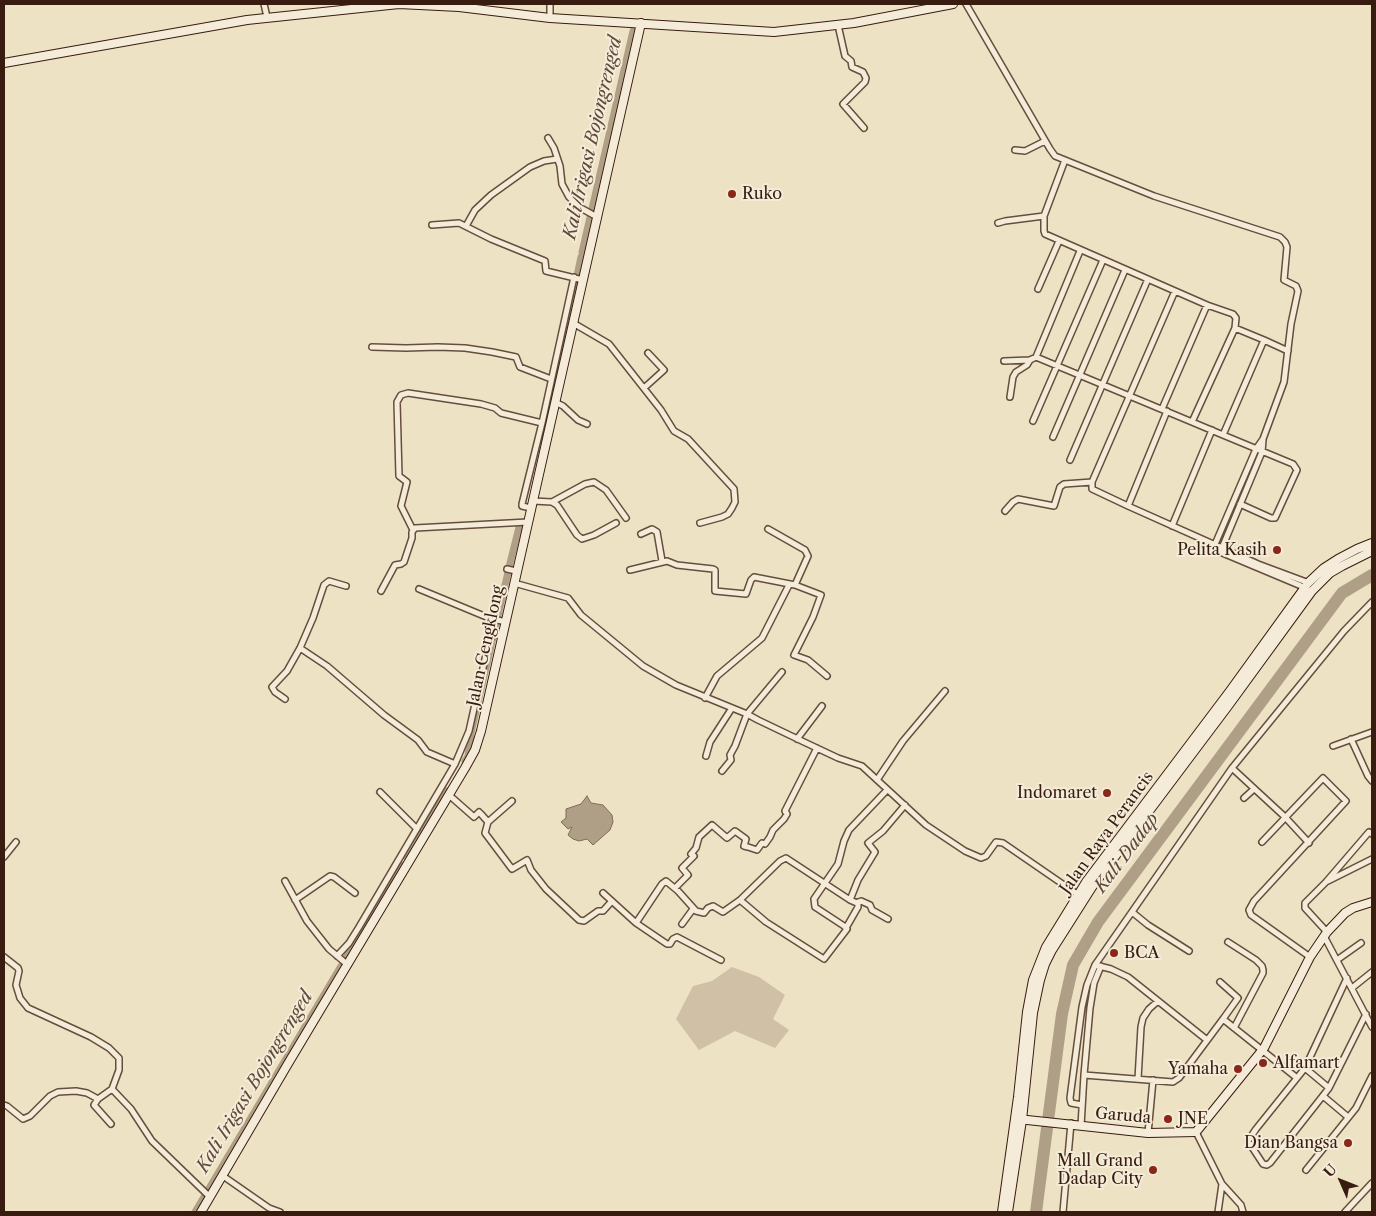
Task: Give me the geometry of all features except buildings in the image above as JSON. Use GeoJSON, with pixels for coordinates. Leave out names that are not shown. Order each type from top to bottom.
{"type":"FeatureCollection","features":[{"type":"Feature","properties":{"kind":"main road"},"geometry":{"type":"LineString","coordinates":[[4,63],[267,17],[398,4],[459,7],[550,18],[774,32],[838,25],[917,7],[953,4]]}},
{"type":"Feature","properties":{"kind":"main road","name":"Jalan Cengklong"},"geometry":{"type":"LineString","coordinates":[[201,1212],[209,1196],[223,1176],[342,960],[408,863],[472,756],[481,731],[502,636],[500,621],[514,583],[543,458],[573,323],[579,278],[593,215],[641,23]]}},
{"type":"Feature","properties":{"kind":"main road","name":"Jalan Raya Perancis"},"geometry":{"type":"LineString","coordinates":[[1008,1212],[1033,1013],[1040,980],[1052,950],[1085,899],[1324,568],[1357,549],[1372,543]]}},
{"type":"Feature","properties":{"kind":"main road","name":"Jalan Raya Perancis"},"geometry":{"type":"LineString","coordinates":[[1002,1212],[1019,1119],[1027,1012],[1033,980],[1046,947],[1078,894],[1310,587],[1342,566],[1372,551]]}},
{"type":"Feature","properties":{"kind":"main road"},"geometry":{"type":"LineString","coordinates":[[1196,1132],[1262,1050],[1310,957],[1325,934],[1337,920],[1353,908],[1372,904]]}},
{"type":"Feature","properties":{"kind":"main road","name":"Garuda"},"geometry":{"type":"LineString","coordinates":[[1019,1119],[1148,1133],[1196,1132]]}},
{"type":"Feature","properties":{"kind":"street"},"geometry":{"type":"LineString","coordinates":[[264,4],[267,17]]}},
{"type":"Feature","properties":{"kind":"street"},"geometry":{"type":"LineString","coordinates":[[550,4],[550,18]]}},
{"type":"Feature","properties":{"kind":"street"},"geometry":{"type":"LineString","coordinates":[[966,4],[1054,155],[1154,196],[1283,239],[1287,247],[1284,280],[1296,286],[1298,291],[1281,393],[1263,439],[1256,449],[1214,547]]}},
{"type":"Feature","properties":{"kind":"street"},"geometry":{"type":"LineString","coordinates":[[838,25],[845,56],[850,61],[852,67],[863,72],[866,78],[844,104],[864,128]]}},
{"type":"Feature","properties":{"kind":"street"},"geometry":{"type":"LineString","coordinates":[[548,138],[554,148],[562,184],[569,197],[574,204],[593,215]]}},
{"type":"Feature","properties":{"kind":"street"},"geometry":{"type":"LineString","coordinates":[[1015,150],[1025,151],[1044,140]]}},
{"type":"Feature","properties":{"kind":"street"},"geometry":{"type":"LineString","coordinates":[[466,226],[475,210],[491,195],[530,167],[544,161],[557,159]]}},
{"type":"Feature","properties":{"kind":"street"},"geometry":{"type":"LineString","coordinates":[[1065,160],[1044,216],[1045,234],[1207,306],[1233,314],[1236,318],[1235,328],[1192,422]]}},
{"type":"Feature","properties":{"kind":"street"},"geometry":{"type":"LineString","coordinates":[[998,223],[1005,220],[1044,216]]}},
{"type":"Feature","properties":{"kind":"street"},"geometry":{"type":"LineString","coordinates":[[432,225],[454,222],[466,226],[544,262],[546,271],[579,278],[551,379],[522,506],[552,502],[585,484],[594,482],[606,490],[626,518]]}},
{"type":"Feature","properties":{"kind":"street"},"geometry":{"type":"LineString","coordinates":[[1038,289],[1059,241]]}},
{"type":"Feature","properties":{"kind":"street"},"geometry":{"type":"LineString","coordinates":[[1004,361],[1030,360],[1036,357],[1080,251]]}},
{"type":"Feature","properties":{"kind":"street"},"geometry":{"type":"LineString","coordinates":[[1033,421],[1103,260]]}},
{"type":"Feature","properties":{"kind":"street"},"geometry":{"type":"LineString","coordinates":[[1053,437],[1125,270]]}},
{"type":"Feature","properties":{"kind":"street"},"geometry":{"type":"LineString","coordinates":[[1070,460],[1148,280]]}},
{"type":"Feature","properties":{"kind":"street"},"geometry":{"type":"LineString","coordinates":[[1176,291],[1092,484],[1095,491],[1214,547],[1310,587]]}},
{"type":"Feature","properties":{"kind":"street"},"geometry":{"type":"LineString","coordinates":[[1128,506],[1164,410],[1207,306]]}},
{"type":"Feature","properties":{"kind":"street"},"geometry":{"type":"LineString","coordinates":[[573,323],[609,344],[661,410],[674,431],[690,441],[734,489],[735,502],[728,514],[700,523]]}},
{"type":"Feature","properties":{"kind":"street"},"geometry":{"type":"LineString","coordinates":[[1235,328],[1288,351]]}},
{"type":"Feature","properties":{"kind":"street"},"geometry":{"type":"LineString","coordinates":[[1223,435],[1264,340]]}},
{"type":"Feature","properties":{"kind":"street"},"geometry":{"type":"LineString","coordinates":[[372,347],[465,348],[492,352],[516,357],[520,368],[551,379]]}},
{"type":"Feature","properties":{"kind":"street"},"geometry":{"type":"LineString","coordinates":[[644,388],[664,370],[648,353]]}},
{"type":"Feature","properties":{"kind":"street"},"geometry":{"type":"LineString","coordinates":[[1036,357],[1130,395],[1293,464],[1296,467],[1296,471],[1274,518],[1240,504]]}},
{"type":"Feature","properties":{"kind":"street"},"geometry":{"type":"LineString","coordinates":[[1010,397],[1012,377],[1027,365],[1030,360]]}},
{"type":"Feature","properties":{"kind":"street"},"geometry":{"type":"LineString","coordinates":[[381,591],[395,565],[404,562],[413,530],[401,506],[407,482],[399,476],[397,402],[401,395],[408,393],[481,404],[495,408],[501,413],[542,423]]}},
{"type":"Feature","properties":{"kind":"street"},"geometry":{"type":"LineString","coordinates":[[555,402],[563,406],[578,420],[587,424]]}},
{"type":"Feature","properties":{"kind":"street"},"geometry":{"type":"LineString","coordinates":[[544,410],[553,412]]}},
{"type":"Feature","properties":{"kind":"street"},"geometry":{"type":"LineString","coordinates":[[1172,526],[1212,430]]}},
{"type":"Feature","properties":{"kind":"street"},"geometry":{"type":"LineString","coordinates":[[1221,550],[1262,452],[1263,439]]}},
{"type":"Feature","properties":{"kind":"street"},"geometry":{"type":"LineString","coordinates":[[533,456],[543,458]]}},
{"type":"Feature","properties":{"kind":"street"},"geometry":{"type":"LineString","coordinates":[[1005,511],[1018,499],[1054,506],[1060,487],[1064,484],[1092,484]]}},
{"type":"Feature","properties":{"kind":"street"},"geometry":{"type":"LineString","coordinates":[[552,502],[562,511],[577,535],[582,539],[616,523]]}},
{"type":"Feature","properties":{"kind":"street"},"geometry":{"type":"LineString","coordinates":[[413,530],[415,528],[528,522]]}},
{"type":"Feature","properties":{"kind":"street"},"geometry":{"type":"LineString","coordinates":[[641,534],[652,529],[657,532],[662,561]]}},
{"type":"Feature","properties":{"kind":"street"},"geometry":{"type":"LineString","coordinates":[[705,698],[717,676],[762,638],[808,556],[805,550],[768,529]]}},
{"type":"Feature","properties":{"kind":"street"},"geometry":{"type":"LineString","coordinates":[[630,570],[662,561],[715,570],[715,591],[746,594],[754,577],[792,585],[820,595],[813,617],[794,655],[808,660],[827,676]]}},
{"type":"Feature","properties":{"kind":"street"},"geometry":{"type":"LineString","coordinates":[[507,569],[516,571]]}},
{"type":"Feature","properties":{"kind":"street"},"geometry":{"type":"LineString","coordinates":[[285,699],[275,692],[272,687],[286,671],[300,648],[310,626],[324,584],[329,581],[346,586]]}},
{"type":"Feature","properties":{"kind":"street"},"geometry":{"type":"LineString","coordinates":[[514,583],[568,598],[581,615],[643,666],[676,686],[748,714],[838,758],[862,766],[926,825],[977,857],[984,857],[996,842],[1002,843],[1085,899]]}},
{"type":"Feature","properties":{"kind":"street"},"geometry":{"type":"LineString","coordinates":[[419,589],[500,621]]}},
{"type":"Feature","properties":{"kind":"street"},"geometry":{"type":"LineString","coordinates":[[1082,1105],[1071,1102],[1071,1091],[1082,1007],[1087,985],[1095,965],[1232,768],[1344,631],[1372,602]]}},
{"type":"Feature","properties":{"kind":"street"},"geometry":{"type":"LineString","coordinates":[[285,881],[307,921],[323,943],[342,960],[349,944],[455,764],[469,731],[489,641],[494,634],[502,636]]}},
{"type":"Feature","properties":{"kind":"street"},"geometry":{"type":"LineString","coordinates":[[300,648],[327,666],[364,699],[418,740],[427,752],[455,764]]}},
{"type":"Feature","properties":{"kind":"street"},"geometry":{"type":"LineString","coordinates":[[722,771],[732,760],[730,755],[748,714],[782,672]]}},
{"type":"Feature","properties":{"kind":"street"},"geometry":{"type":"LineString","coordinates":[[877,780],[903,741],[945,691]]}},
{"type":"Feature","properties":{"kind":"street"},"geometry":{"type":"LineString","coordinates":[[797,739],[822,706]]}},
{"type":"Feature","properties":{"kind":"street"},"geometry":{"type":"LineString","coordinates":[[706,756],[710,742],[732,708]]}},
{"type":"Feature","properties":{"kind":"street"},"geometry":{"type":"LineString","coordinates":[[1333,746],[1372,732]]}},
{"type":"Feature","properties":{"kind":"street"},"geometry":{"type":"LineString","coordinates":[[1351,739],[1372,781]]}},
{"type":"Feature","properties":{"kind":"street"},"geometry":{"type":"LineString","coordinates":[[675,888],[688,875],[682,868],[694,856],[691,854],[696,848],[699,837],[712,825],[727,838],[735,831],[746,839],[744,846],[757,850],[762,843],[765,844],[773,830],[787,814],[785,811],[817,748]]}},
{"type":"Feature","properties":{"kind":"street"},"geometry":{"type":"LineString","coordinates":[[1232,768],[1309,842]]}},
{"type":"Feature","properties":{"kind":"street"},"geometry":{"type":"LineString","coordinates":[[1262,842],[1323,777],[1346,800],[1346,803],[1254,901],[1249,910],[1251,915],[1310,957]]}},
{"type":"Feature","properties":{"kind":"street"},"geometry":{"type":"LineString","coordinates":[[1244,798],[1254,789]]}},
{"type":"Feature","properties":{"kind":"street"},"geometry":{"type":"LineString","coordinates":[[846,928],[815,907],[814,899],[838,864],[844,841],[850,830],[887,790]]}},
{"type":"Feature","properties":{"kind":"street"},"geometry":{"type":"LineString","coordinates":[[380,792],[417,829]]}},
{"type":"Feature","properties":{"kind":"street"},"geometry":{"type":"LineString","coordinates":[[449,795],[474,817],[479,812],[488,822]]}},
{"type":"Feature","properties":{"kind":"street"},"geometry":{"type":"LineString","coordinates":[[512,801],[488,822],[485,833],[512,868],[527,860],[531,870],[546,889],[579,920],[584,921],[598,911],[603,911],[612,901]]}},
{"type":"Feature","properties":{"kind":"street"},"geometry":{"type":"LineString","coordinates":[[850,900],[858,880],[875,852],[868,842],[883,831],[905,805]]}},
{"type":"Feature","properties":{"kind":"street"},"geometry":{"type":"LineString","coordinates":[[1372,834],[1369,832],[1326,882],[1308,899],[1304,906],[1325,934],[1372,1027]]}},
{"type":"Feature","properties":{"kind":"street"},"geometry":{"type":"LineString","coordinates":[[4,857],[16,842]]}},
{"type":"Feature","properties":{"kind":"street"},"geometry":{"type":"LineString","coordinates":[[636,923],[666,881],[693,908],[702,914],[713,906],[723,912],[740,900],[786,858],[855,903],[862,900],[872,910],[888,919]]}},
{"type":"Feature","properties":{"kind":"street"},"geometry":{"type":"LineString","coordinates":[[399,859],[408,863]]}},
{"type":"Feature","properties":{"kind":"street"},"geometry":{"type":"LineString","coordinates":[[1326,882],[1372,859]]}},
{"type":"Feature","properties":{"kind":"street"},"geometry":{"type":"LineString","coordinates":[[295,900],[330,876],[355,893]]}},
{"type":"Feature","properties":{"kind":"street"},"geometry":{"type":"LineString","coordinates":[[603,893],[636,923],[667,944],[670,944],[673,938],[677,937],[721,960]]}},
{"type":"Feature","properties":{"kind":"street"},"geometry":{"type":"LineString","coordinates":[[740,900],[766,922],[823,959],[827,957],[847,931],[846,928],[858,907],[858,902]]}},
{"type":"Feature","properties":{"kind":"street"},"geometry":{"type":"LineString","coordinates":[[682,924],[693,908]]}},
{"type":"Feature","properties":{"kind":"street"},"geometry":{"type":"LineString","coordinates":[[1132,912],[1148,925],[1189,951]]}},
{"type":"Feature","properties":{"kind":"street"},"geometry":{"type":"LineString","coordinates":[[1228,942],[1256,960],[1264,970],[1234,1028]]}},
{"type":"Feature","properties":{"kind":"street"},"geometry":{"type":"LineString","coordinates":[[1337,960],[1361,943]]}},
{"type":"Feature","properties":{"kind":"street"},"geometry":{"type":"LineString","coordinates":[[4,957],[18,968],[16,985],[20,998],[28,1008],[91,1037],[116,1053],[120,1062],[112,1089],[94,1103],[95,1107],[111,1124]]}},
{"type":"Feature","properties":{"kind":"street"},"geometry":{"type":"LineString","coordinates":[[1095,965],[1128,977],[1207,1040]]}},
{"type":"Feature","properties":{"kind":"street"},"geometry":{"type":"LineString","coordinates":[[1081,1126],[1090,1008],[1094,983],[1101,966]]}},
{"type":"Feature","properties":{"kind":"street"},"geometry":{"type":"LineString","coordinates":[[1352,988],[1372,972]]}},
{"type":"Feature","properties":{"kind":"street"},"geometry":{"type":"LineString","coordinates":[[1347,978],[1305,1068],[1248,1141],[1263,1164],[1267,1165],[1270,1163],[1329,1088],[1366,1014]]}},
{"type":"Feature","properties":{"kind":"street"},"geometry":{"type":"LineString","coordinates":[[1084,1076],[1176,1081],[1238,998],[1220,982]]}},
{"type":"Feature","properties":{"kind":"street"},"geometry":{"type":"LineString","coordinates":[[1138,1079],[1143,1018],[1158,1000]]}},
{"type":"Feature","properties":{"kind":"street"},"geometry":{"type":"LineString","coordinates":[[1224,1019],[1297,1078]]}},
{"type":"Feature","properties":{"kind":"street"},"geometry":{"type":"LineString","coordinates":[[1305,1068],[1329,1088]]}},
{"type":"Feature","properties":{"kind":"street"},"geometry":{"type":"LineString","coordinates":[[1306,1170],[1356,1108],[1372,1076]]}},
{"type":"Feature","properties":{"kind":"street"},"geometry":{"type":"LineString","coordinates":[[1148,1133],[1153,1080]]}},
{"type":"Feature","properties":{"kind":"street"},"geometry":{"type":"LineString","coordinates":[[112,1089],[131,1109],[152,1141],[209,1196]]}},
{"type":"Feature","properties":{"kind":"street"},"geometry":{"type":"LineString","coordinates":[[4,1105],[23,1119],[30,1116],[50,1096],[58,1092],[76,1091],[87,1093],[98,1099]]}},
{"type":"Feature","properties":{"kind":"street"},"geometry":{"type":"LineString","coordinates":[[1323,1096],[1348,1117]]}},
{"type":"Feature","properties":{"kind":"street"},"geometry":{"type":"LineString","coordinates":[[1062,1212],[1071,1124]]}},
{"type":"Feature","properties":{"kind":"street"},"geometry":{"type":"LineString","coordinates":[[1196,1132],[1222,1184],[1241,1206],[1243,1212]]}},
{"type":"Feature","properties":{"kind":"street"},"geometry":{"type":"LineString","coordinates":[[223,1176],[269,1208],[280,1212]]}},
{"type":"Feature","properties":{"kind":"street"},"geometry":{"type":"LineString","coordinates":[[1345,1212],[1372,1183]]}},
{"type":"Feature","properties":{"kind":"street"},"geometry":{"type":"LineString","coordinates":[[1218,1212],[1222,1184]]}},
{"type":"Feature","properties":{"kind":"shaded area"},"geometry":{"type":"Polygon","coordinates":[[[587,796],[591,803],[603,805],[612,815],[613,822],[610,830],[593,845],[587,839],[579,841],[573,839],[568,835],[572,827],[568,829],[561,822],[566,818],[566,809],[581,804],[587,796]]]}},
{"type":"Feature","properties":{"kind":"shaded area"},"geometry":{"type":"Polygon","coordinates":[[[732,967],[759,977],[785,995],[773,1019],[789,1030],[775,1048],[735,1031],[699,1050],[676,1019],[693,986],[712,981],[732,967]]]}},
{"type":"Feature","properties":{"kind":"waterway","name":"Kali Irigasi Bojongrenged"},"geometry":{"type":"LineString","coordinates":[[582,252],[633,31]]}},
{"type":"Feature","properties":{"kind":"waterway","name":"Kali Irigasi Bojongrenged"},"geometry":{"type":"LineString","coordinates":[[549,408],[581,257]]}},
{"type":"Feature","properties":{"kind":"waterway","name":"Kali Irigasi Bojongrenged"},"geometry":{"type":"LineString","coordinates":[[539,442],[548,414]]}},
{"type":"Feature","properties":{"kind":"waterway","name":"Kali Irigasi Bojongrenged"},"geometry":{"type":"LineString","coordinates":[[509,567],[520,523]]}},
{"type":"Feature","properties":{"kind":"waterway","name":"Kali Irigasi Bojongrenged"},"geometry":{"type":"LineString","coordinates":[[465,761],[468,756],[471,733],[508,572]]}},
{"type":"Feature","properties":{"kind":"waterway","name":"Kali Dadap"},"geometry":{"type":"LineString","coordinates":[[1036,1212],[1062,1014],[1073,965],[1098,922],[1342,593],[1372,575]]}},
{"type":"Feature","properties":{"kind":"waterway","name":"Kali Irigasi Bojongrenged"},"geometry":{"type":"LineString","coordinates":[[407,857],[447,791]]}},
{"type":"Feature","properties":{"kind":"waterway","name":"Kali Irigasi Bojongrenged"},"geometry":{"type":"LineString","coordinates":[[347,956],[401,865]]}},
{"type":"Feature","properties":{"kind":"waterway","name":"Kali Irigasi Bojongrenged"},"geometry":{"type":"LineString","coordinates":[[195,1212],[341,966]]}},
{"type":"Feature","properties":{"kind":"place","name":"Ruko"},"geometry":{"type":"Point","coordinates":[732,194]}},
{"type":"Feature","properties":{"kind":"place","name":"Pelita Kasih"},"geometry":{"type":"Point","coordinates":[1277,550]}},
{"type":"Feature","properties":{"kind":"place","name":"Indomaret"},"geometry":{"type":"Point","coordinates":[1107,793]}},
{"type":"Feature","properties":{"kind":"place","name":"BCA"},"geometry":{"type":"Point","coordinates":[1114,953]}},
{"type":"Feature","properties":{"kind":"place","name":"Alfamart"},"geometry":{"type":"Point","coordinates":[1263,1063]}},
{"type":"Feature","properties":{"kind":"place","name":"Yamaha"},"geometry":{"type":"Point","coordinates":[1238,1069]}},
{"type":"Feature","properties":{"kind":"place","name":"JNE"},"geometry":{"type":"Point","coordinates":[1168,1119]}},
{"type":"Feature","properties":{"kind":"place","name":"Dian Bangsa"},"geometry":{"type":"Point","coordinates":[1348,1143]}},
{"type":"Feature","properties":{"kind":"place","name":"Mall Grand Dadap City"},"geometry":{"type":"Point","coordinates":[1153,1170]}}]}
